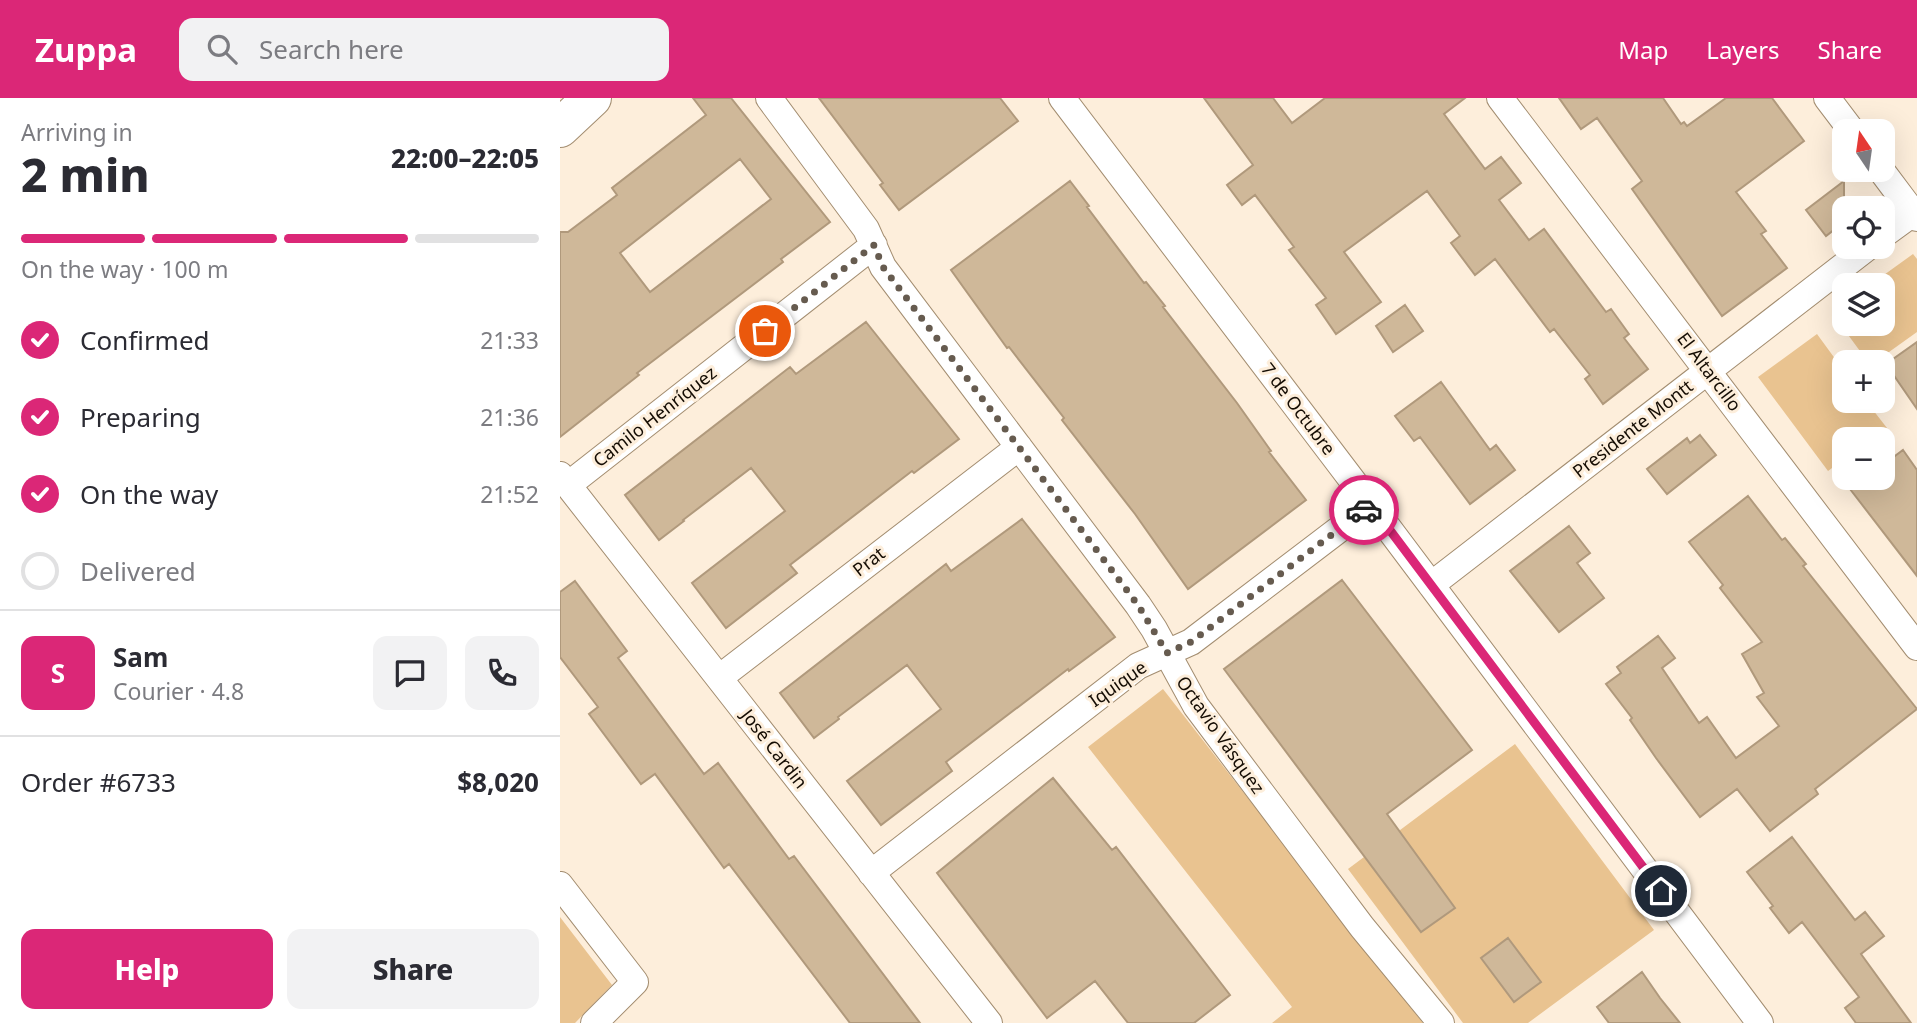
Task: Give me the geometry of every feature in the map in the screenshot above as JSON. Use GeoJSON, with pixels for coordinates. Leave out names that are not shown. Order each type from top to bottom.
{"type":"FeatureCollection","features":[{"type":"Feature","properties":{"kind":"street"},"geometry":{"type":"LineString","coordinates":[[560,128],[592,98]]}},
{"type":"Feature","properties":{"kind":"street","name":"Octavio Vásquez"},"geometry":{"type":"LineString","coordinates":[[769,98],[866,229],[883,267],[1138,605],[1196,706],[1362,927],[1441,1023]]}},
{"type":"Feature","properties":{"kind":"street","name":"7 de Octubre"},"geometry":{"type":"LineString","coordinates":[[1062,98],[1760,1023]]}},
{"type":"Feature","properties":{"kind":"street","name":"El Altarcillo"},"geometry":{"type":"LineString","coordinates":[[1500,98],[1917,648]]}},
{"type":"Feature","properties":{"kind":"street"},"geometry":{"type":"LineString","coordinates":[[1827,98],[1843,119]]}},
{"type":"Feature","properties":{"kind":"street"},"geometry":{"type":"LineString","coordinates":[[1891,182],[1916,214],[1895,227]]}},
{"type":"Feature","properties":{"kind":"street","name":"Camilo Henríquez"},"geometry":{"type":"LineString","coordinates":[[564,480],[874,245]]}},
{"type":"Feature","properties":{"kind":"street","name":"Presidente Montt"},"geometry":{"type":"LineString","coordinates":[[1431,585],[1853,259]]}},
{"type":"Feature","properties":{"kind":"street","name":"Prat"},"geometry":{"type":"LineString","coordinates":[[719,678],[1019,447]]}},
{"type":"Feature","properties":{"kind":"street","name":"José Cardin"},"geometry":{"type":"LineString","coordinates":[[564,480],[989,1023]]}},
{"type":"Feature","properties":{"kind":"street","name":"Iquique"},"geometry":{"type":"LineString","coordinates":[[871,873],[1138,666],[1191,642],[1371,505]]}},
{"type":"Feature","properties":{"kind":"street"},"geometry":{"type":"LineString","coordinates":[[560,885],[635,982],[594,1023]]}},
{"type":"Feature","properties":{"kind":"shaded area"},"geometry":{"type":"Polygon","coordinates":[[[1913,254],[1917,259],[1917,332],[1892,350],[1859,350],[1849,336],[1895,336],[1895,273],[1887,273],[1913,254]]]}},
{"type":"Feature","properties":{"kind":"shaded area"},"geometry":{"type":"Polygon","coordinates":[[[1817,334],[1832,355],[1832,413],[1875,413],[1886,427],[1832,427],[1832,468],[1828,471],[1758,377],[1817,334]]]}},
{"type":"Feature","properties":{"kind":"shaded area"},"geometry":{"type":"Polygon","coordinates":[[[1163,689],[1423,1023],[1272,1023],[1292,1007],[1088,747],[1163,689]]]}},
{"type":"Feature","properties":{"kind":"shaded area"},"geometry":{"type":"Polygon","coordinates":[[[1515,744],[1654,930],[1528,1023],[1463,1023],[1348,869],[1515,744]]]}},
{"type":"Feature","properties":{"kind":"shaded area"},"geometry":{"type":"Polygon","coordinates":[[[560,917],[612,985],[575,1023],[560,1023],[560,917]]]}},
{"type":"Feature","properties":{"kind":"building"},"geometry":{"type":"Polygon","coordinates":[[[693,98],[731,98],[830,222],[781,259],[783,262],[637,373],[639,375],[560,437],[560,232],[568,232],[617,195],[612,188],[706,115],[693,98]],[[740,159],[620,253],[650,292],[771,199],[740,159]]]}},
{"type":"Feature","properties":{"kind":"building"},"geometry":{"type":"Polygon","coordinates":[[[819,98],[1000,98],[1018,121],[899,210],[880,185],[883,183],[819,98]]]}},
{"type":"Feature","properties":{"kind":"building"},"geometry":{"type":"Polygon","coordinates":[[[1204,98],[1273,98],[1292,123],[1325,98],[1465,98],[1444,114],[1485,169],[1501,157],[1521,183],[1499,200],[1529,240],[1544,229],[1606,312],[1611,309],[1629,334],[1624,338],[1648,369],[1603,404],[1585,379],[1590,375],[1554,329],[1550,332],[1495,259],[1475,275],[1451,243],[1460,236],[1427,191],[1344,252],[1381,302],[1336,334],[1316,305],[1326,298],[1289,250],[1294,247],[1255,195],[1242,205],[1227,185],[1253,165],[1204,98]]]}},
{"type":"Feature","properties":{"kind":"building"},"geometry":{"type":"Polygon","coordinates":[[[1559,98],[1663,98],[1681,124],[1684,122],[1687,126],[1726,98],[1772,98],[1804,141],[1736,192],[1766,231],[1761,234],[1787,268],[1722,316],[1632,189],[1642,181],[1597,118],[1581,129],[1559,98]]]}},
{"type":"Feature","properties":{"kind":"building"},"geometry":{"type":"Polygon","coordinates":[[[1070,181],[1144,283],[1146,282],[1165,306],[1163,307],[1237,403],[1271,451],[1269,452],[1306,500],[1188,589],[1135,514],[1062,420],[1064,418],[1009,347],[1007,348],[951,270],[1070,181]]]}},
{"type":"Feature","properties":{"kind":"building"},"geometry":{"type":"Polygon","coordinates":[[[1844,182],[1844,196],[1832,196],[1832,231],[1826,236],[1806,210],[1844,182]]]}},
{"type":"Feature","properties":{"kind":"building"},"geometry":{"type":"Polygon","coordinates":[[[1405,305],[1423,331],[1393,352],[1376,326],[1405,305]]]}},
{"type":"Feature","properties":{"kind":"building"},"geometry":{"type":"Polygon","coordinates":[[[866,322],[959,439],[914,473],[912,471],[790,565],[797,573],[726,628],[692,583],[785,511],[751,468],[659,540],[625,495],[790,367],[796,374],[866,322]]]}},
{"type":"Feature","properties":{"kind":"building"},"geometry":{"type":"Polygon","coordinates":[[[1917,342],[1917,409],[1895,377],[1895,358],[1917,342]]]}},
{"type":"Feature","properties":{"kind":"building"},"geometry":{"type":"Polygon","coordinates":[[[1441,382],[1490,450],[1496,445],[1515,470],[1470,504],[1420,437],[1414,441],[1395,416],[1441,382]]]}},
{"type":"Feature","properties":{"kind":"building"},"geometry":{"type":"Polygon","coordinates":[[[1700,435],[1716,455],[1667,494],[1647,469],[1687,438],[1690,443],[1700,435]]]}},
{"type":"Feature","properties":{"kind":"building"},"geometry":{"type":"Polygon","coordinates":[[[1903,450],[1917,470],[1917,576],[1851,490],[1895,490],[1895,456],[1903,450]]]}},
{"type":"Feature","properties":{"kind":"building"},"geometry":{"type":"Polygon","coordinates":[[[1748,496],[1782,540],[1785,538],[1806,564],[1803,566],[1917,709],[1815,789],[1818,794],[1770,831],[1737,789],[1700,817],[1606,684],[1621,673],[1617,667],[1658,636],[1675,658],[1662,668],[1699,723],[1707,717],[1736,758],[1779,726],[1757,697],[1764,693],[1742,654],[1762,642],[1720,588],[1723,585],[1689,542],[1748,496]]]}},
{"type":"Feature","properties":{"kind":"building"},"geometry":{"type":"Polygon","coordinates":[[[1022,519],[1115,637],[1069,671],[1068,669],[946,762],[952,771],[881,825],[847,781],[941,709],[907,665],[814,738],[780,693],[946,564],[951,571],[1022,519]]]}},
{"type":"Feature","properties":{"kind":"building"},"geometry":{"type":"Polygon","coordinates":[[[1569,526],[1590,553],[1577,563],[1604,598],[1559,632],[1510,571],[1569,526]]]}},
{"type":"Feature","properties":{"kind":"building"},"geometry":{"type":"Polygon","coordinates":[[[1342,580],[1472,750],[1387,814],[1455,908],[1421,932],[1224,669],[1342,580]]]}},
{"type":"Feature","properties":{"kind":"building"},"geometry":{"type":"Polygon","coordinates":[[[575,581],[627,651],[618,658],[704,774],[718,763],[789,859],[794,856],[920,1023],[850,1023],[729,864],[724,868],[655,774],[641,784],[589,714],[598,707],[560,657],[560,592],[575,581]]]}},
{"type":"Feature","properties":{"kind":"building"},"geometry":{"type":"Polygon","coordinates":[[[1053,778],[1112,850],[1116,847],[1230,995],[1194,1023],[1128,1023],[1095,981],[1047,1018],[937,873],[1053,778]]]}},
{"type":"Feature","properties":{"kind":"building"},"geometry":{"type":"Polygon","coordinates":[[[1792,837],[1855,920],[1865,912],[1884,936],[1861,954],[1911,1023],[1856,1023],[1845,1008],[1859,997],[1802,922],[1789,933],[1770,908],[1773,906],[1747,872],[1792,837]]]}},
{"type":"Feature","properties":{"kind":"building"},"geometry":{"type":"Polygon","coordinates":[[[1508,938],[1541,982],[1514,1002],[1481,958],[1508,938]]]}},
{"type":"Feature","properties":{"kind":"building"},"geometry":{"type":"Polygon","coordinates":[[[1642,972],[1680,1023],[1609,1023],[1597,1007],[1642,972]]]}},
{"type":"Feature","properties":{"kind":"way so far"},"geometry":{"type":"LineString","coordinates":[[765,331],[874,245],[883,267],[1138,605],[1167,653],[1191,642],[1364,510]]}},
{"type":"Feature","properties":{"kind":"route"},"geometry":{"type":"LineString","coordinates":[[1364,510],[1371,505],[1661,891]]}}]}
